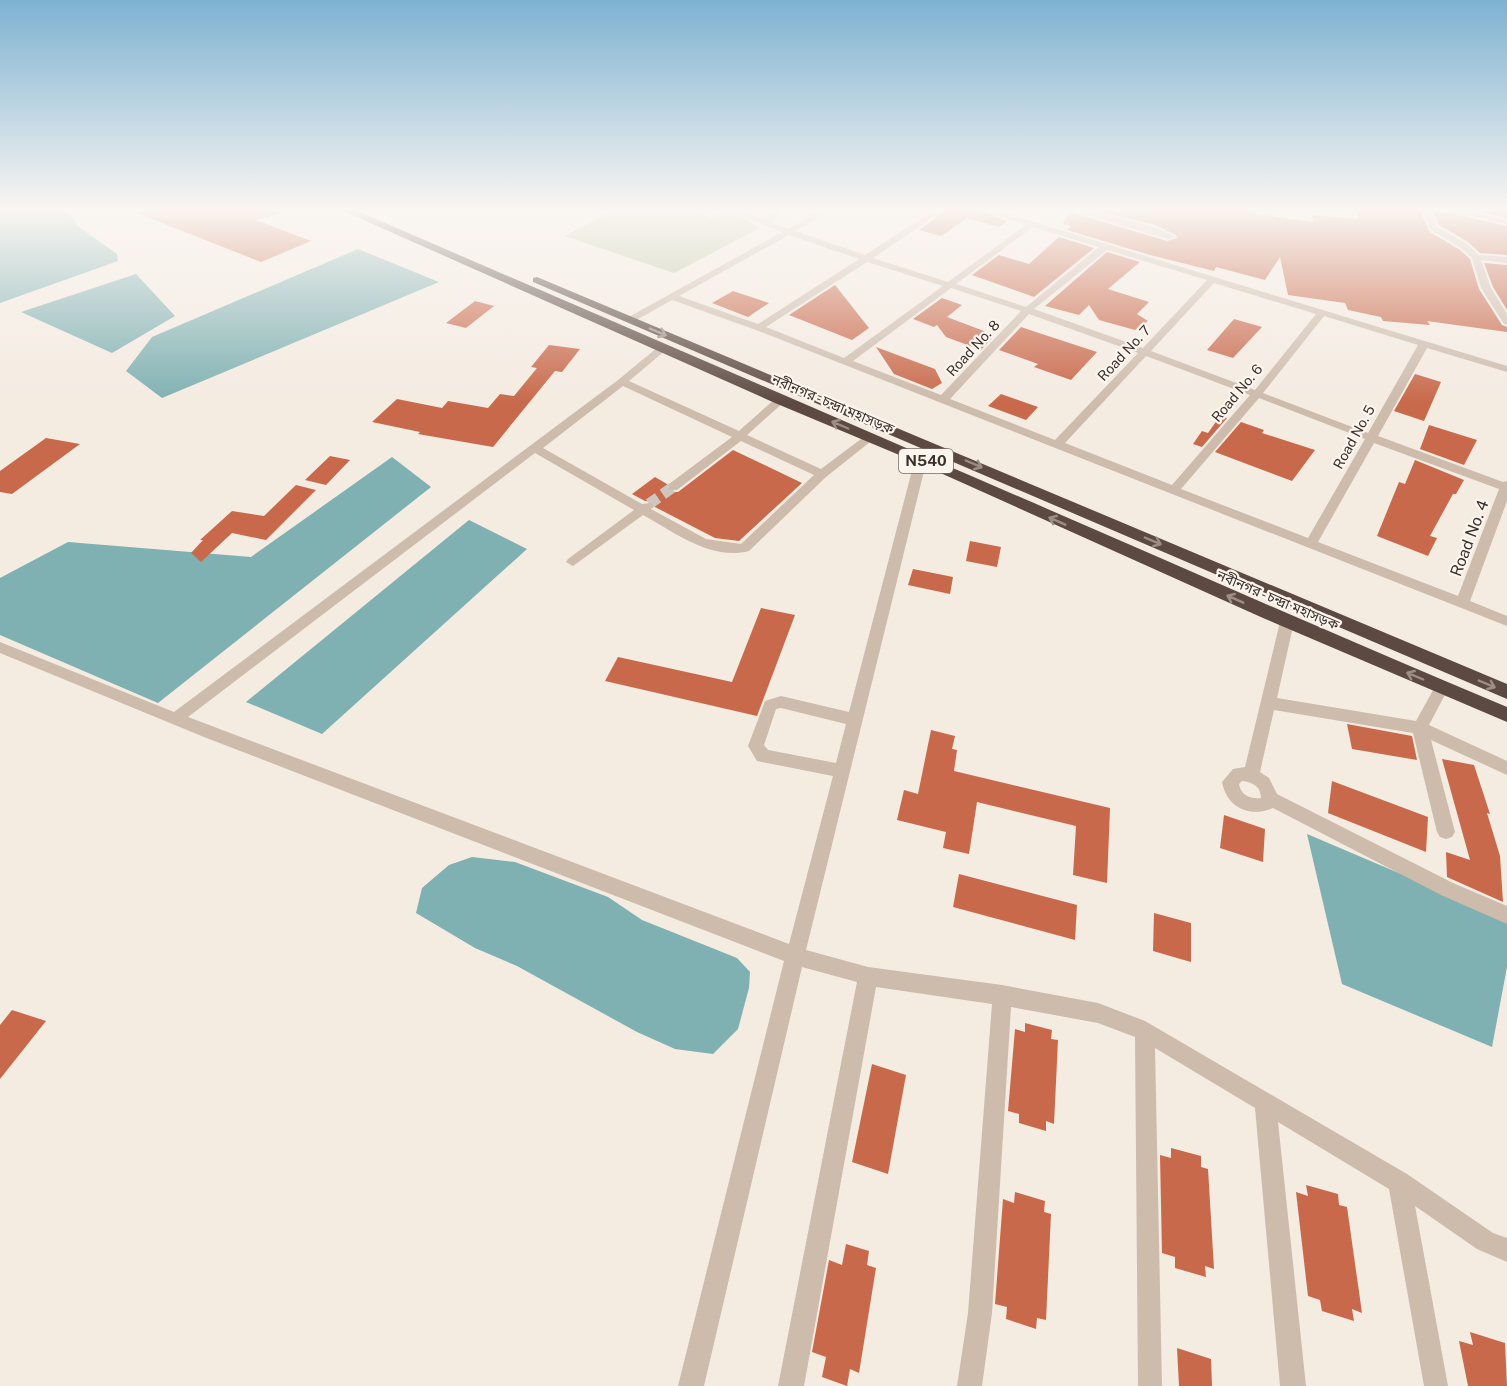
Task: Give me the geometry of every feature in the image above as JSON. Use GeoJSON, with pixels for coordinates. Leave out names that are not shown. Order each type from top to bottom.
{"type":"FeatureCollection","features":[{"type":"Feature","properties":{"kind":"highway","name":"নবীনগর - চন্দ্রা মহাসড়ক"},"geometry":{"type":"LineString","coordinates":[[491,274],[921,459],[1287,622],[1507,715]]}},
{"type":"Feature","properties":{"kind":"highway","name":"নবীনগর - চন্দ্রা মহাসড়ক"},"geometry":{"type":"LineString","coordinates":[[523,274],[1507,692]]}},
{"type":"Feature","properties":{"kind":"street"},"geometry":{"type":"LineString","coordinates":[[630,320],[715,274]]}},
{"type":"Feature","properties":{"kind":"street"},"geometry":{"type":"LineString","coordinates":[[759,328],[844,274]]}},
{"type":"Feature","properties":{"kind":"street"},"geometry":{"type":"LineString","coordinates":[[917,274],[1144,351],[1370,439],[1507,487]]}},
{"type":"Feature","properties":{"kind":"street"},"geometry":{"type":"LineString","coordinates":[[845,362],[966,274]]}},
{"type":"Feature","properties":{"kind":"street","name":"Road No. 8"},"geometry":{"type":"LineString","coordinates":[[943,400],[1028,310],[1072,274]]}},
{"type":"Feature","properties":{"kind":"street"},"geometry":{"type":"LineString","coordinates":[[1192,274],[1507,369]]}},
{"type":"Feature","properties":{"kind":"street"},"geometry":{"type":"LineString","coordinates":[[1481,274],[1486,288],[1507,321]]}},
{"type":"Feature","properties":{"kind":"street","name":"Road No. 7"},"geometry":{"type":"LineString","coordinates":[[1057,445],[1212,280]]}},
{"type":"Feature","properties":{"kind":"street"},"geometry":{"type":"LineString","coordinates":[[672,297],[759,328],[1507,621]]}},
{"type":"Feature","properties":{"kind":"street","name":"Road No. 6"},"geometry":{"type":"LineString","coordinates":[[1174,490],[1256,395],[1321,314]]}},
{"type":"Feature","properties":{"kind":"street","name":"Road No. 5"},"geometry":{"type":"LineString","coordinates":[[1311,544],[1424,344]]}},
{"type":"Feature","properties":{"kind":"street"},"geometry":{"type":"LineString","coordinates":[[175,719],[622,382],[662,349]]}},
{"type":"Feature","properties":{"kind":"street"},"geometry":{"type":"LineString","coordinates":[[622,382],[822,474]]}},
{"type":"Feature","properties":{"kind":"street"},"geometry":{"type":"LineString","coordinates":[[673,487],[739,437],[780,400]]}},
{"type":"Feature","properties":{"kind":"street"},"geometry":{"type":"LineString","coordinates":[[535,448],[645,507],[702,543],[726,548],[744,548],[822,474],[869,438]]}},
{"type":"Feature","properties":{"kind":"street"},"geometry":{"type":"LineString","coordinates":[[691,1386],[795,956],[921,459]]}},
{"type":"Feature","properties":{"kind":"street","name":"Road No. 4"},"geometry":{"type":"LineString","coordinates":[[1462,603],[1507,487]]}},
{"type":"Feature","properties":{"kind":"street"},"geometry":{"type":"LineString","coordinates":[[573,562],[645,507]]}},
{"type":"Feature","properties":{"kind":"street"},"geometry":{"type":"LineString","coordinates":[[1251,775],[1287,622]]}},
{"type":"Feature","properties":{"kind":"street"},"geometry":{"type":"LineString","coordinates":[[0,647],[175,719],[795,956],[868,976],[1098,1013],[1145,1031],[1399,1182],[1485,1241],[1507,1250]]}},
{"type":"Feature","properties":{"kind":"street"},"geometry":{"type":"LineString","coordinates":[[1442,687],[1420,728],[1446,832]]}},
{"type":"Feature","properties":{"kind":"street"},"geometry":{"type":"LineString","coordinates":[[842,771],[763,756],[756,746],[770,705],[781,702],[855,720]]}},
{"type":"Feature","properties":{"kind":"street"},"geometry":{"type":"LineString","coordinates":[[1268,704],[1420,728],[1507,768]]}},
{"type":"Feature","properties":{"kind":"street"},"geometry":{"type":"LineString","coordinates":[[1270,798],[1262,806],[1254,806],[1239,800],[1233,794],[1230,782],[1239,774],[1251,775],[1267,786],[1270,798],[1447,889],[1507,915]]}},
{"type":"Feature","properties":{"kind":"street"},"geometry":{"type":"LineString","coordinates":[[791,1386],[868,976]]}},
{"type":"Feature","properties":{"kind":"street"},"geometry":{"type":"LineString","coordinates":[[970,1386],[980,1313],[1002,996]]}},
{"type":"Feature","properties":{"kind":"street"},"geometry":{"type":"LineString","coordinates":[[1145,1031],[1150,1386]]}},
{"type":"Feature","properties":{"kind":"street"},"geometry":{"type":"LineString","coordinates":[[1265,1102],[1293,1386]]}},
{"type":"Feature","properties":{"kind":"street"},"geometry":{"type":"LineString","coordinates":[[1399,1182],[1436,1386]]}},
{"type":"Feature","properties":{"kind":"water"},"geometry":{"type":"Polygon","coordinates":[[[0,274],[82,274],[0,303],[0,274]]]}},
{"type":"Feature","properties":{"kind":"water"},"geometry":{"type":"Polygon","coordinates":[[[136,274],[175,316],[112,353],[21,312],[136,274]]]}},
{"type":"Feature","properties":{"kind":"water"},"geometry":{"type":"Polygon","coordinates":[[[300,274],[419,274],[439,282],[162,398],[126,371],[152,337],[300,274]]]}},
{"type":"Feature","properties":{"kind":"water"},"geometry":{"type":"Polygon","coordinates":[[[392,457],[431,487],[158,703],[0,635],[0,578],[68,542],[251,557],[392,457]]]}},
{"type":"Feature","properties":{"kind":"water"},"geometry":{"type":"Polygon","coordinates":[[[469,520],[527,549],[322,734],[246,702],[469,520]]]}},
{"type":"Feature","properties":{"kind":"water"},"geometry":{"type":"Polygon","coordinates":[[[1307,834],[1507,919],[1507,967],[1492,1047],[1342,984],[1307,834]]]}},
{"type":"Feature","properties":{"kind":"water"},"geometry":{"type":"Polygon","coordinates":[[[472,857],[515,862],[608,897],[642,920],[737,958],[750,972],[749,988],[738,1029],[713,1054],[675,1049],[637,1032],[517,966],[475,948],[416,913],[422,888],[449,865],[472,857]]]}},
{"type":"Feature","properties":{"kind":"building"},"geometry":{"type":"Polygon","coordinates":[[[974,274],[1063,274],[1034,297],[972,275],[974,274]]]}},
{"type":"Feature","properties":{"kind":"building"},"geometry":{"type":"Polygon","coordinates":[[[1082,274],[1126,274],[1108,289],[1149,302],[1137,314],[1148,321],[1135,330],[1099,320],[1089,305],[1079,315],[1045,306],[1082,274]]]}},
{"type":"Feature","properties":{"kind":"building"},"geometry":{"type":"Polygon","coordinates":[[[1241,274],[1269,274],[1265,280],[1241,274]]]}},
{"type":"Feature","properties":{"kind":"building"},"geometry":{"type":"Polygon","coordinates":[[[1284,274],[1474,274],[1479,289],[1502,325],[1507,327],[1507,332],[1427,321],[1430,325],[1383,321],[1381,317],[1348,310],[1345,303],[1288,295],[1284,274]]]}},
{"type":"Feature","properties":{"kind":"building"},"geometry":{"type":"Polygon","coordinates":[[[1488,274],[1507,274],[1507,310],[1488,274]]]}},
{"type":"Feature","properties":{"kind":"building"},"geometry":{"type":"Polygon","coordinates":[[[835,285],[869,328],[852,340],[789,315],[835,285]]]}},
{"type":"Feature","properties":{"kind":"building"},"geometry":{"type":"Polygon","coordinates":[[[733,291],[769,303],[748,317],[712,303],[733,291]]]}},
{"type":"Feature","properties":{"kind":"building"},"geometry":{"type":"Polygon","coordinates":[[[942,298],[962,305],[947,317],[984,331],[992,338],[981,350],[946,337],[937,325],[934,327],[913,319],[942,298]]]}},
{"type":"Feature","properties":{"kind":"building"},"geometry":{"type":"Polygon","coordinates":[[[475,301],[494,306],[466,328],[446,323],[475,301]]]}},
{"type":"Feature","properties":{"kind":"building"},"geometry":{"type":"Polygon","coordinates":[[[1234,319],[1262,327],[1233,358],[1207,350],[1234,319]]]}},
{"type":"Feature","properties":{"kind":"building"},"geometry":{"type":"Polygon","coordinates":[[[1021,327],[1097,352],[1071,380],[1034,367],[1038,364],[999,350],[1021,327]]]}},
{"type":"Feature","properties":{"kind":"building"},"geometry":{"type":"Polygon","coordinates":[[[549,345],[580,349],[562,372],[555,371],[493,447],[418,434],[420,432],[372,422],[397,399],[442,408],[448,401],[488,408],[500,394],[514,396],[537,368],[531,367],[549,345]]]}},
{"type":"Feature","properties":{"kind":"building"},"geometry":{"type":"Polygon","coordinates":[[[876,347],[935,369],[942,383],[932,389],[894,374],[876,347]]]}},
{"type":"Feature","properties":{"kind":"building"},"geometry":{"type":"Polygon","coordinates":[[[1415,374],[1441,382],[1424,421],[1394,411],[1415,374]]]}},
{"type":"Feature","properties":{"kind":"building"},"geometry":{"type":"Polygon","coordinates":[[[1001,394],[1038,407],[1026,420],[988,406],[1001,394]]]}},
{"type":"Feature","properties":{"kind":"building"},"geometry":{"type":"Polygon","coordinates":[[[1220,416],[1227,418],[1202,447],[1193,444],[1202,431],[1208,433],[1220,416]]]}},
{"type":"Feature","properties":{"kind":"building"},"geometry":{"type":"Polygon","coordinates":[[[1241,422],[1264,430],[1262,433],[1315,450],[1292,481],[1215,452],[1241,422]]]}},
{"type":"Feature","properties":{"kind":"building"},"geometry":{"type":"Polygon","coordinates":[[[1429,425],[1477,440],[1464,465],[1420,449],[1429,425]]]}},
{"type":"Feature","properties":{"kind":"building"},"geometry":{"type":"Polygon","coordinates":[[[46,438],[80,444],[12,494],[0,492],[0,471],[46,438]]]}},
{"type":"Feature","properties":{"kind":"building"},"geometry":{"type":"Polygon","coordinates":[[[733,450],[802,483],[739,541],[715,538],[655,507],[653,502],[645,501],[632,494],[655,477],[667,484],[667,492],[678,492],[733,450]]]}},
{"type":"Feature","properties":{"kind":"building"},"geometry":{"type":"Polygon","coordinates":[[[330,456],[350,460],[326,485],[305,480],[330,456]]]}},
{"type":"Feature","properties":{"kind":"building"},"geometry":{"type":"Polygon","coordinates":[[[1415,460],[1464,480],[1456,494],[1453,494],[1430,536],[1437,538],[1428,556],[1377,536],[1399,482],[1405,484],[1415,460]]]}},
{"type":"Feature","properties":{"kind":"building"},"geometry":{"type":"Polygon","coordinates":[[[296,485],[316,490],[266,540],[232,533],[201,562],[191,553],[203,540],[200,540],[232,511],[264,516],[296,485]]]}},
{"type":"Feature","properties":{"kind":"building"},"geometry":{"type":"Polygon","coordinates":[[[970,541],[1001,547],[997,567],[966,561],[970,541]]]}},
{"type":"Feature","properties":{"kind":"building"},"geometry":{"type":"Polygon","coordinates":[[[913,569],[953,577],[950,594],[908,585],[913,569]]]}},
{"type":"Feature","properties":{"kind":"building"},"geometry":{"type":"Polygon","coordinates":[[[761,608],[795,615],[757,716],[605,681],[618,657],[732,682],[761,608]]]}},
{"type":"Feature","properties":{"kind":"building"},"geometry":{"type":"Polygon","coordinates":[[[1347,724],[1412,736],[1417,760],[1352,749],[1347,724]]]}},
{"type":"Feature","properties":{"kind":"building"},"geometry":{"type":"Polygon","coordinates":[[[931,730],[955,736],[952,749],[957,750],[954,771],[1110,808],[1107,883],[1073,875],[1076,826],[977,802],[969,854],[943,848],[946,832],[897,820],[904,790],[918,794],[931,730]]]}},
{"type":"Feature","properties":{"kind":"building"},"geometry":{"type":"Polygon","coordinates":[[[1442,759],[1474,765],[1490,814],[1487,813],[1500,856],[1503,902],[1447,877],[1446,852],[1470,860],[1442,759]]]}},
{"type":"Feature","properties":{"kind":"building"},"geometry":{"type":"Polygon","coordinates":[[[1332,781],[1428,817],[1426,852],[1328,813],[1332,781]]]}},
{"type":"Feature","properties":{"kind":"building"},"geometry":{"type":"Polygon","coordinates":[[[1224,815],[1265,829],[1263,862],[1220,848],[1224,815]]]}},
{"type":"Feature","properties":{"kind":"building"},"geometry":{"type":"Polygon","coordinates":[[[959,874],[1077,905],[1075,940],[953,907],[959,874]]]}},
{"type":"Feature","properties":{"kind":"building"},"geometry":{"type":"Polygon","coordinates":[[[1154,913],[1191,923],[1191,962],[1153,951],[1154,913]]]}},
{"type":"Feature","properties":{"kind":"building"},"geometry":{"type":"Polygon","coordinates":[[[12,1010],[46,1021],[0,1079],[0,1025],[12,1010]]]}},
{"type":"Feature","properties":{"kind":"building"},"geometry":{"type":"Polygon","coordinates":[[[1025,1023],[1052,1030],[1051,1039],[1058,1040],[1054,1124],[1046,1121],[1046,1131],[1019,1123],[1019,1114],[1008,1111],[1015,1029],[1025,1032],[1025,1023]]]}},
{"type":"Feature","properties":{"kind":"building"},"geometry":{"type":"Polygon","coordinates":[[[872,1064],[906,1075],[888,1174],[852,1162],[872,1064]]]}},
{"type":"Feature","properties":{"kind":"building"},"geometry":{"type":"Polygon","coordinates":[[[1171,1148],[1201,1156],[1201,1167],[1208,1169],[1214,1269],[1205,1266],[1206,1277],[1175,1268],[1175,1257],[1162,1253],[1160,1155],[1171,1158],[1171,1148]]]}},
{"type":"Feature","properties":{"kind":"building"},"geometry":{"type":"Polygon","coordinates":[[[1306,1185],[1338,1194],[1339,1205],[1347,1207],[1362,1313],[1352,1309],[1354,1321],[1322,1311],[1320,1300],[1308,1296],[1296,1192],[1308,1196],[1306,1185]]]}},
{"type":"Feature","properties":{"kind":"building"},"geometry":{"type":"Polygon","coordinates":[[[1015,1192],[1045,1201],[1044,1212],[1051,1214],[1046,1320],[1037,1318],[1036,1329],[1006,1319],[1007,1307],[995,1304],[1003,1199],[1014,1203],[1015,1192]]]}},
{"type":"Feature","properties":{"kind":"building"},"geometry":{"type":"Polygon","coordinates":[[[846,1244],[869,1251],[867,1265],[876,1268],[859,1373],[850,1369],[847,1386],[822,1377],[826,1357],[812,1352],[829,1260],[842,1265],[846,1244]]]}},
{"type":"Feature","properties":{"kind":"building"},"geometry":{"type":"Polygon","coordinates":[[[1470,1332],[1505,1343],[1507,1386],[1468,1386],[1459,1341],[1473,1345],[1470,1332]]]}},
{"type":"Feature","properties":{"kind":"building"},"geometry":{"type":"Polygon","coordinates":[[[1177,1348],[1211,1359],[1212,1386],[1179,1386],[1177,1348]]]}},
{"type":"Feature","properties":{"kind":"tunnel"},"geometry":{"type":"LineString","coordinates":[[649,504],[673,487]]}}]}
